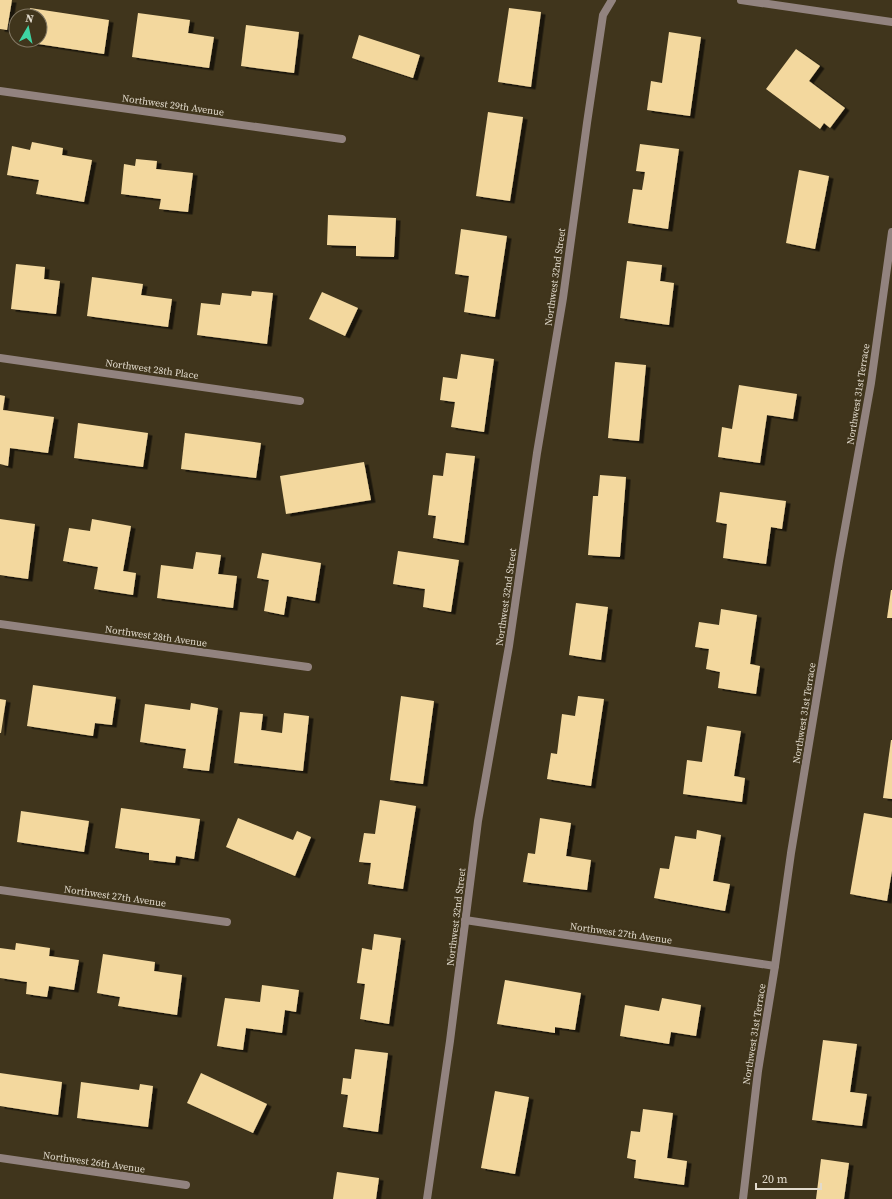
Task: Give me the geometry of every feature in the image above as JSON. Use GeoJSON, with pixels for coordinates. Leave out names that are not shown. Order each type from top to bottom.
{"type":"FeatureCollection","features":[{"type":"Feature","properties":{"kind":"street","name":"Northwest 32nd Street"},"geometry":{"type":"LineString","coordinates":[[427,1199],[450,1041],[478,821],[509,646],[603,15],[612,0]]}},
{"type":"Feature","properties":{"kind":"street"},"geometry":{"type":"LineString","coordinates":[[741,0],[892,22]]}},
{"type":"Feature","properties":{"kind":"street","name":"Northwest 29th Avenue"},"geometry":{"type":"LineString","coordinates":[[0,91],[342,138]]}},
{"type":"Feature","properties":{"kind":"street","name":"Northwest 31st Terrace"},"geometry":{"type":"LineString","coordinates":[[743,1199],[758,1071],[791,853],[839,561],[871,383],[892,232]]}},
{"type":"Feature","properties":{"kind":"street","name":"Northwest 28th Place"},"geometry":{"type":"LineString","coordinates":[[0,358],[300,401]]}},
{"type":"Feature","properties":{"kind":"street","name":"Northwest 28th Avenue"},"geometry":{"type":"LineString","coordinates":[[0,624],[308,667]]}},
{"type":"Feature","properties":{"kind":"street","name":"Northwest 27th Avenue"},"geometry":{"type":"LineString","coordinates":[[0,890],[227,922]]}},
{"type":"Feature","properties":{"kind":"street","name":"Northwest 27th Avenue"},"geometry":{"type":"LineString","coordinates":[[465,920],[775,966]]}},
{"type":"Feature","properties":{"kind":"street","name":"Northwest 26th Avenue"},"geometry":{"type":"LineString","coordinates":[[0,1158],[186,1185]]}},
{"type":"Feature","properties":{"kind":"building"},"geometry":{"type":"Polygon","coordinates":[[[0,0],[12,0],[11,8],[8,8],[7,30],[0,29],[0,0]]]}},
{"type":"Feature","properties":{"kind":"building"},"geometry":{"type":"Polygon","coordinates":[[[509,8],[541,12],[531,87],[498,82],[509,8]]]}},
{"type":"Feature","properties":{"kind":"building"},"geometry":{"type":"Polygon","coordinates":[[[48,11],[109,20],[104,54],[48,45],[48,11]]]}},
{"type":"Feature","properties":{"kind":"building"},"geometry":{"type":"Polygon","coordinates":[[[138,13],[190,20],[188,33],[214,37],[209,68],[132,57],[138,13]]]}},
{"type":"Feature","properties":{"kind":"building"},"geometry":{"type":"Polygon","coordinates":[[[246,25],[299,32],[294,73],[241,66],[246,25]]]}},
{"type":"Feature","properties":{"kind":"building"},"geometry":{"type":"Polygon","coordinates":[[[669,32],[701,37],[690,116],[647,110],[651,81],[662,83],[669,32]]]}},
{"type":"Feature","properties":{"kind":"building"},"geometry":{"type":"Polygon","coordinates":[[[359,35],[420,55],[413,78],[352,58],[359,35]]]}},
{"type":"Feature","properties":{"kind":"building"},"geometry":{"type":"Polygon","coordinates":[[[796,49],[820,66],[809,81],[845,108],[830,128],[824,123],[820,129],[766,89],[796,49]]]}},
{"type":"Feature","properties":{"kind":"building"},"geometry":{"type":"Polygon","coordinates":[[[488,112],[523,117],[510,201],[476,196],[488,112]]]}},
{"type":"Feature","properties":{"kind":"building"},"geometry":{"type":"Polygon","coordinates":[[[32,142],[63,148],[62,155],[92,160],[84,202],[36,194],[39,180],[7,175],[12,146],[30,150],[32,142]]]}},
{"type":"Feature","properties":{"kind":"building"},"geometry":{"type":"Polygon","coordinates":[[[640,144],[679,149],[668,229],[628,223],[633,189],[642,190],[645,172],[636,171],[640,144]]]}},
{"type":"Feature","properties":{"kind":"building"},"geometry":{"type":"Polygon","coordinates":[[[136,159],[157,161],[156,169],[193,173],[188,212],[159,209],[161,199],[121,194],[124,164],[135,166],[136,159]]]}},
{"type":"Feature","properties":{"kind":"building"},"geometry":{"type":"Polygon","coordinates":[[[799,170],[829,176],[815,249],[786,243],[799,170]]]}},
{"type":"Feature","properties":{"kind":"building"},"geometry":{"type":"Polygon","coordinates":[[[328,215],[396,218],[394,257],[356,256],[356,246],[327,245],[328,215]]]}},
{"type":"Feature","properties":{"kind":"building"},"geometry":{"type":"Polygon","coordinates":[[[461,229],[507,236],[495,317],[464,312],[469,276],[455,274],[461,229]]]}},
{"type":"Feature","properties":{"kind":"building"},"geometry":{"type":"Polygon","coordinates":[[[627,261],[662,265],[660,281],[674,283],[669,325],[620,318],[627,261]]]}},
{"type":"Feature","properties":{"kind":"building"},"geometry":{"type":"Polygon","coordinates":[[[16,264],[45,267],[44,279],[60,281],[56,314],[11,309],[16,264]]]}},
{"type":"Feature","properties":{"kind":"building"},"geometry":{"type":"Polygon","coordinates":[[[92,277],[143,284],[141,295],[172,299],[168,327],[87,316],[92,277]]]}},
{"type":"Feature","properties":{"kind":"building"},"geometry":{"type":"Polygon","coordinates":[[[252,291],[273,293],[267,344],[197,335],[201,303],[220,305],[222,293],[251,296],[252,291]]]}},
{"type":"Feature","properties":{"kind":"building"},"geometry":{"type":"Polygon","coordinates":[[[322,292],[358,308],[345,336],[309,319],[322,292]]]}},
{"type":"Feature","properties":{"kind":"building"},"geometry":{"type":"Polygon","coordinates":[[[461,354],[494,359],[484,432],[451,427],[455,402],[440,400],[443,377],[457,379],[461,354]]]}},
{"type":"Feature","properties":{"kind":"building"},"geometry":{"type":"Polygon","coordinates":[[[615,362],[646,365],[639,441],[608,438],[615,362]]]}},
{"type":"Feature","properties":{"kind":"building"},"geometry":{"type":"Polygon","coordinates":[[[739,385],[797,394],[793,419],[767,415],[760,463],[718,457],[722,427],[732,429],[739,385]]]}},
{"type":"Feature","properties":{"kind":"building"},"geometry":{"type":"Polygon","coordinates":[[[0,395],[5,396],[3,410],[54,417],[48,453],[10,448],[8,466],[0,464],[0,395]]]}},
{"type":"Feature","properties":{"kind":"building"},"geometry":{"type":"Polygon","coordinates":[[[78,423],[148,433],[143,467],[74,458],[78,423]]]}},
{"type":"Feature","properties":{"kind":"building"},"geometry":{"type":"Polygon","coordinates":[[[185,433],[261,443],[256,478],[181,469],[185,433]]]}},
{"type":"Feature","properties":{"kind":"building"},"geometry":{"type":"Polygon","coordinates":[[[446,453],[475,456],[464,543],[433,538],[436,516],[428,515],[433,475],[443,476],[446,453]]]}},
{"type":"Feature","properties":{"kind":"building"},"geometry":{"type":"Polygon","coordinates":[[[364,462],[371,500],[286,514],[280,476],[364,462]]]}},
{"type":"Feature","properties":{"kind":"building"},"geometry":{"type":"Polygon","coordinates":[[[600,475],[626,477],[620,557],[588,555],[593,496],[598,496],[600,475]]]}},
{"type":"Feature","properties":{"kind":"building"},"geometry":{"type":"Polygon","coordinates":[[[720,492],[786,501],[782,529],[771,527],[766,564],[723,558],[727,524],[716,522],[720,492]]]}},
{"type":"Feature","properties":{"kind":"building"},"geometry":{"type":"Polygon","coordinates":[[[0,519],[35,524],[28,579],[0,575],[0,519]]]}},
{"type":"Feature","properties":{"kind":"building"},"geometry":{"type":"Polygon","coordinates":[[[92,519],[131,526],[123,571],[136,573],[133,595],[94,589],[98,567],[63,561],[69,528],[90,531],[92,519]]]}},
{"type":"Feature","properties":{"kind":"building"},"geometry":{"type":"Polygon","coordinates":[[[398,551],[459,560],[451,612],[423,607],[425,589],[393,584],[398,551]]]}},
{"type":"Feature","properties":{"kind":"building"},"geometry":{"type":"Polygon","coordinates":[[[196,552],[221,555],[218,574],[237,576],[233,608],[157,598],[161,565],[193,569],[196,552]]]}},
{"type":"Feature","properties":{"kind":"building"},"geometry":{"type":"Polygon","coordinates":[[[262,553],[321,563],[315,601],[287,596],[284,615],[264,611],[269,580],[257,578],[262,553]]]}},
{"type":"Feature","properties":{"kind":"building"},"geometry":{"type":"Polygon","coordinates":[[[891,590],[892,618],[887,618],[891,590]]]}},
{"type":"Feature","properties":{"kind":"building"},"geometry":{"type":"Polygon","coordinates":[[[576,603],[608,607],[601,660],[569,655],[576,603]]]}},
{"type":"Feature","properties":{"kind":"building"},"geometry":{"type":"Polygon","coordinates":[[[721,609],[757,615],[750,664],[760,666],[756,694],[718,688],[720,672],[706,669],[709,649],[695,647],[699,622],[719,625],[721,609]]]}},
{"type":"Feature","properties":{"kind":"building"},"geometry":{"type":"Polygon","coordinates":[[[33,685],[116,697],[112,725],[95,723],[93,736],[27,726],[33,685]]]}},
{"type":"Feature","properties":{"kind":"building"},"geometry":{"type":"Polygon","coordinates":[[[401,696],[434,701],[423,784],[390,780],[401,696]]]}},
{"type":"Feature","properties":{"kind":"building"},"geometry":{"type":"Polygon","coordinates":[[[578,696],[604,699],[591,786],[547,779],[551,753],[557,754],[562,714],[575,716],[578,696]]]}},
{"type":"Feature","properties":{"kind":"building"},"geometry":{"type":"Polygon","coordinates":[[[0,699],[6,700],[1,733],[0,733],[0,699]]]}},
{"type":"Feature","properties":{"kind":"building"},"geometry":{"type":"Polygon","coordinates":[[[191,703],[218,708],[209,771],[183,768],[186,749],[140,742],[145,704],[190,710],[191,703]]]}},
{"type":"Feature","properties":{"kind":"building"},"geometry":{"type":"Polygon","coordinates":[[[240,712],[263,714],[261,730],[282,733],[284,713],[309,716],[303,771],[234,763],[240,712]]]}},
{"type":"Feature","properties":{"kind":"building"},"geometry":{"type":"Polygon","coordinates":[[[707,726],[741,731],[734,776],[745,778],[742,802],[683,794],[687,760],[702,762],[707,726]]]}},
{"type":"Feature","properties":{"kind":"building"},"geometry":{"type":"Polygon","coordinates":[[[892,740],[892,799],[883,798],[892,740]]]}},
{"type":"Feature","properties":{"kind":"building"},"geometry":{"type":"Polygon","coordinates":[[[380,800],[416,806],[403,889],[368,884],[371,863],[359,862],[364,833],[375,834],[380,800]]]}},
{"type":"Feature","properties":{"kind":"building"},"geometry":{"type":"Polygon","coordinates":[[[121,808],[200,819],[194,859],[176,856],[175,863],[149,860],[149,853],[115,848],[121,808]]]}},
{"type":"Feature","properties":{"kind":"building"},"geometry":{"type":"Polygon","coordinates":[[[21,811],[89,821],[84,852],[17,842],[21,811]]]}},
{"type":"Feature","properties":{"kind":"building"},"geometry":{"type":"Polygon","coordinates":[[[864,813],[892,818],[892,871],[887,901],[850,894],[864,813]]]}},
{"type":"Feature","properties":{"kind":"building"},"geometry":{"type":"Polygon","coordinates":[[[238,818],[293,840],[297,831],[311,837],[295,876],[226,847],[238,818]]]}},
{"type":"Feature","properties":{"kind":"building"},"geometry":{"type":"Polygon","coordinates":[[[540,818],[571,823],[566,856],[591,860],[587,890],[523,882],[528,853],[535,854],[540,818]]]}},
{"type":"Feature","properties":{"kind":"building"},"geometry":{"type":"Polygon","coordinates":[[[697,830],[721,835],[713,881],[730,884],[725,911],[654,898],[660,868],[669,869],[675,836],[696,839],[697,830]]]}},
{"type":"Feature","properties":{"kind":"building"},"geometry":{"type":"Polygon","coordinates":[[[374,934],[401,938],[389,1024],[360,1019],[365,984],[357,983],[362,948],[372,950],[374,934]]]}},
{"type":"Feature","properties":{"kind":"building"},"geometry":{"type":"Polygon","coordinates":[[[16,943],[50,948],[49,956],[79,960],[74,990],[49,986],[47,997],[26,994],[27,982],[0,978],[0,948],[15,950],[16,943]]]}},
{"type":"Feature","properties":{"kind":"building"},"geometry":{"type":"Polygon","coordinates":[[[103,954],[155,962],[154,971],[182,975],[177,1015],[118,1006],[120,997],[97,993],[103,954]]]}},
{"type":"Feature","properties":{"kind":"building"},"geometry":{"type":"Polygon","coordinates":[[[505,980],[581,993],[575,1030],[555,1027],[555,1033],[497,1024],[505,980]]]}},
{"type":"Feature","properties":{"kind":"building"},"geometry":{"type":"Polygon","coordinates":[[[262,985],[299,990],[296,1012],[285,1010],[282,1033],[246,1028],[243,1050],[217,1046],[225,998],[260,1002],[262,985]]]}},
{"type":"Feature","properties":{"kind":"building"},"geometry":{"type":"Polygon","coordinates":[[[662,998],[701,1005],[696,1036],[671,1032],[669,1044],[620,1036],[625,1005],[659,1011],[662,998]]]}},
{"type":"Feature","properties":{"kind":"building"},"geometry":{"type":"Polygon","coordinates":[[[823,1040],[857,1044],[850,1092],[867,1094],[862,1126],[812,1120],[823,1040]]]}},
{"type":"Feature","properties":{"kind":"building"},"geometry":{"type":"Polygon","coordinates":[[[355,1049],[388,1053],[378,1132],[343,1127],[348,1095],[341,1094],[343,1078],[351,1079],[355,1049]]]}},
{"type":"Feature","properties":{"kind":"building"},"geometry":{"type":"Polygon","coordinates":[[[0,1073],[62,1082],[58,1115],[0,1106],[0,1073]]]}},
{"type":"Feature","properties":{"kind":"building"},"geometry":{"type":"Polygon","coordinates":[[[201,1073],[267,1104],[253,1133],[187,1103],[201,1073]]]}},
{"type":"Feature","properties":{"kind":"building"},"geometry":{"type":"Polygon","coordinates":[[[81,1082],[139,1090],[140,1084],[153,1086],[148,1127],[77,1118],[81,1082]]]}},
{"type":"Feature","properties":{"kind":"building"},"geometry":{"type":"Polygon","coordinates":[[[495,1091],[529,1097],[515,1174],[481,1168],[495,1091]]]}},
{"type":"Feature","properties":{"kind":"building"},"geometry":{"type":"Polygon","coordinates":[[[643,1109],[673,1113],[667,1158],[687,1161],[684,1185],[634,1178],[636,1160],[627,1158],[631,1131],[640,1132],[643,1109]]]}},
{"type":"Feature","properties":{"kind":"building"},"geometry":{"type":"Polygon","coordinates":[[[821,1159],[849,1163],[844,1199],[816,1199],[821,1159]]]}},
{"type":"Feature","properties":{"kind":"building"},"geometry":{"type":"Polygon","coordinates":[[[337,1172],[379,1178],[376,1199],[333,1199],[337,1172]]]}}]}
